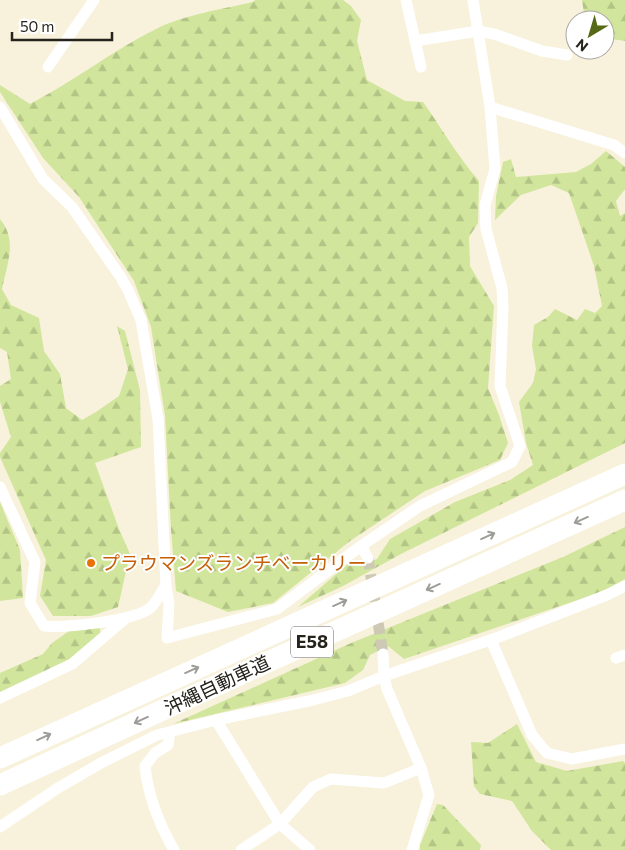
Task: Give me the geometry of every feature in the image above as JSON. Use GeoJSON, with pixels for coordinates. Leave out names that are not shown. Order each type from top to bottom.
{"type":"FeatureCollection","features":[{"type":"Feature","properties":{"kind":"highway","name":"沖縄自動車道"},"geometry":{"type":"LineString","coordinates":[[0,758],[622,474]]}},
{"type":"Feature","properties":{"kind":"highway","name":"沖縄自動車道"},"geometry":{"type":"LineString","coordinates":[[0,785],[625,500]]}},
{"type":"Feature","properties":{"kind":"street"},"geometry":{"type":"LineString","coordinates":[[48,67],[94,0]]}},
{"type":"Feature","properties":{"kind":"street"},"geometry":{"type":"LineString","coordinates":[[406,0],[421,67]]}},
{"type":"Feature","properties":{"kind":"street"},"geometry":{"type":"LineString","coordinates":[[0,107],[43,179],[72,207],[120,276],[141,320],[158,419],[166,585],[169,604],[167,638],[277,609],[361,546],[420,506],[512,462],[520,446],[500,386],[502,288],[486,229],[485,206],[494,169],[490,107],[473,0]]}},
{"type":"Feature","properties":{"kind":"street"},"geometry":{"type":"LineString","coordinates":[[416,41],[478,32],[494,34],[542,51],[565,56]]}},
{"type":"Feature","properties":{"kind":"street"},"geometry":{"type":"LineString","coordinates":[[490,107],[614,145],[625,153]]}},
{"type":"Feature","properties":{"kind":"street"},"geometry":{"type":"LineString","coordinates":[[0,487],[35,562],[30,603],[44,626],[57,627],[126,618],[150,608],[166,585]]}},
{"type":"Feature","properties":{"kind":"street"},"geometry":{"type":"LineString","coordinates":[[361,546],[368,558]]}},
{"type":"Feature","properties":{"kind":"street"},"geometry":{"type":"LineString","coordinates":[[0,827],[58,788],[101,763],[157,735],[348,691],[384,676],[492,640],[625,586]]}},
{"type":"Feature","properties":{"kind":"street"},"geometry":{"type":"LineString","coordinates":[[0,698],[72,664],[126,618]]}},
{"type":"Feature","properties":{"kind":"street"},"geometry":{"type":"LineString","coordinates":[[492,640],[532,735],[547,753],[572,759],[625,749]]}},
{"type":"Feature","properties":{"kind":"street"},"geometry":{"type":"LineString","coordinates":[[383,654],[384,676],[387,689],[421,768],[429,795],[412,850]]}},
{"type":"Feature","properties":{"kind":"street"},"geometry":{"type":"LineString","coordinates":[[216,720],[280,824],[310,849]]}},
{"type":"Feature","properties":{"kind":"street"},"geometry":{"type":"LineString","coordinates":[[170,732],[168,745],[155,753],[145,766],[148,788],[166,835],[174,850]]}},
{"type":"Feature","properties":{"kind":"street"},"geometry":{"type":"LineString","coordinates":[[242,850],[280,824],[313,787],[331,779],[384,783],[421,768]]}},
{"type":"Feature","properties":{"kind":"green space"},"geometry":{"type":"Polygon","coordinates":[[[255,0],[343,0],[351,6],[361,20],[357,41],[367,80],[405,101],[423,102],[479,181],[478,223],[469,237],[470,266],[494,306],[488,388],[508,443],[500,460],[425,491],[350,541],[273,603],[228,612],[176,591],[165,416],[151,327],[134,281],[79,197],[43,158],[0,92],[0,85],[30,104],[156,29],[191,16],[255,0]]]}},
{"type":"Feature","properties":{"kind":"green space"},"geometry":{"type":"Polygon","coordinates":[[[582,0],[625,0],[625,41],[615,40],[615,10],[584,10],[582,0]]]}},
{"type":"Feature","properties":{"kind":"green space"},"geometry":{"type":"Polygon","coordinates":[[[606,151],[625,167],[625,189],[616,201],[620,216],[625,213],[625,443],[298,607],[350,562],[363,564],[377,559],[390,539],[455,502],[510,480],[533,465],[526,443],[519,402],[533,383],[536,369],[532,346],[534,325],[548,317],[555,309],[577,320],[585,309],[595,313],[602,306],[594,266],[569,193],[551,185],[521,195],[495,220],[496,196],[503,162],[511,159],[516,177],[576,172],[591,164],[606,151]]]}},
{"type":"Feature","properties":{"kind":"green space"},"geometry":{"type":"Polygon","coordinates":[[[0,219],[9,236],[10,244],[10,253],[2,289],[11,305],[39,318],[44,351],[60,374],[66,408],[82,420],[119,396],[128,369],[117,326],[125,331],[140,390],[141,447],[95,463],[130,554],[118,607],[91,616],[53,616],[40,596],[46,560],[0,457],[0,453],[11,437],[0,402],[0,386],[11,379],[7,352],[0,348],[0,219]]]}},
{"type":"Feature","properties":{"kind":"green space"},"geometry":{"type":"Polygon","coordinates":[[[0,502],[20,550],[23,598],[0,601],[0,502]]]}},
{"type":"Feature","properties":{"kind":"green space"},"geometry":{"type":"Polygon","coordinates":[[[625,527],[625,579],[604,591],[404,659],[388,646],[370,655],[363,670],[345,683],[173,724],[351,643],[563,557],[625,527]]]}},
{"type":"Feature","properties":{"kind":"green space"},"geometry":{"type":"Polygon","coordinates":[[[99,626],[101,634],[69,661],[0,693],[0,673],[43,654],[52,643],[72,629],[99,626]]]}},
{"type":"Feature","properties":{"kind":"green space"},"geometry":{"type":"Polygon","coordinates":[[[517,724],[536,762],[567,771],[623,761],[625,763],[625,850],[551,850],[532,831],[512,801],[480,794],[474,786],[471,742],[488,743],[517,724]]]}},
{"type":"Feature","properties":{"kind":"green space"},"geometry":{"type":"Polygon","coordinates":[[[437,804],[443,805],[481,845],[480,850],[420,850],[420,845],[437,804]]]}},
{"type":"Feature","properties":{"kind":"tunnel"},"geometry":{"type":"LineString","coordinates":[[368,558],[383,654]]}},
{"type":"Feature","properties":{"kind":"place","name":"プラウマンズランチベーカリー"},"geometry":{"type":"Point","coordinates":[91,563]}}]}
